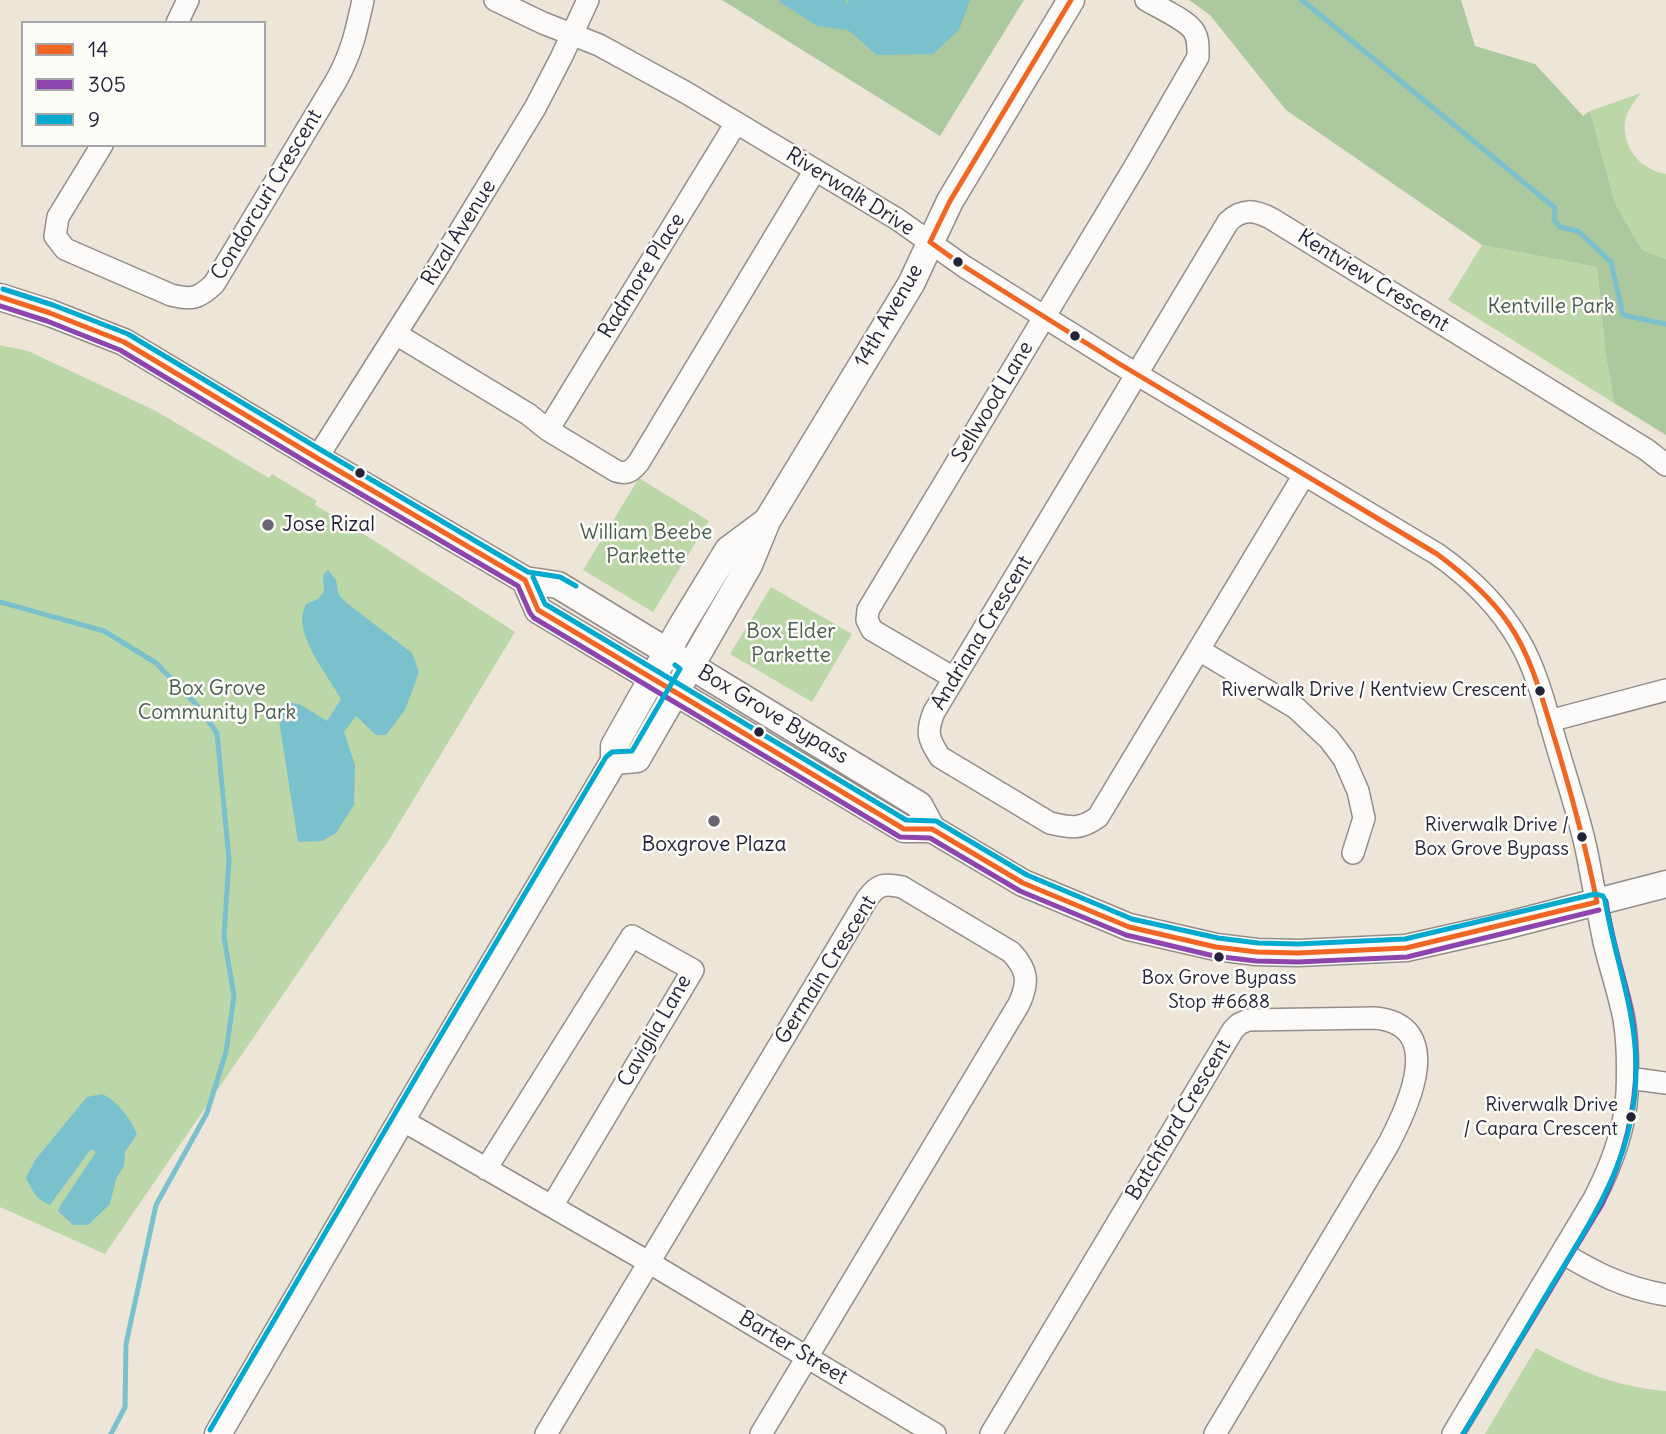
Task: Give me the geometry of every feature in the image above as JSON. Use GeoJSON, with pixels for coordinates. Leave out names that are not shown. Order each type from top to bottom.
{"type":"FeatureCollection","features":[{"type":"Feature","properties":{"kind":"main road","name":"14th Avenue"},"geometry":{"type":"LineString","coordinates":[[614,761],[637,759],[748,565],[767,521],[911,284],[950,201],[1071,0]]}},
{"type":"Feature","properties":{"kind":"main road","name":"Box Grove Bypass"},"geometry":{"type":"LineString","coordinates":[[0,297],[124,342],[526,580],[558,585],[919,804],[932,829]]}},
{"type":"Feature","properties":{"kind":"main road","name":"14th Avenue"},"geometry":{"type":"LineString","coordinates":[[218,1434],[614,761],[614,746],[667,651],[728,550],[767,521]]}},
{"type":"Feature","properties":{"kind":"main road","name":"Box Grove Bypass"},"geometry":{"type":"LineString","coordinates":[[526,580],[538,610],[904,829],[932,829],[1023,883],[1129,927],[1216,947],[1256,952],[1298,953],[1406,948],[1465,936],[1666,884]]}},
{"type":"Feature","properties":{"kind":"street"},"geometry":{"type":"LineString","coordinates":[[178,21],[188,0]]}},
{"type":"Feature","properties":{"kind":"street","name":"Condorcuri Crescent"},"geometry":{"type":"LineString","coordinates":[[101,147],[58,217],[55,236],[65,249],[171,295],[187,299],[203,295],[214,284],[348,59],[363,0]]}},
{"type":"Feature","properties":{"kind":"street","name":"Riverwalk Drive"},"geometry":{"type":"LineString","coordinates":[[495,0],[599,45],[648,71],[897,219],[965,267],[1136,374],[1437,554],[1477,585],[1500,611],[1521,644],[1532,669],[1574,803],[1587,852],[1604,943],[1624,1020],[1628,1078],[1623,1125],[1594,1199],[1452,1434]]}},
{"type":"Feature","properties":{"kind":"street","name":"Rizal Avenue"},"geometry":{"type":"LineString","coordinates":[[317,458],[535,108],[588,0]]}},
{"type":"Feature","properties":{"kind":"street","name":"Sellwood Lane"},"geometry":{"type":"LineString","coordinates":[[954,678],[872,629],[867,620],[868,610],[1198,57],[1198,42],[1194,31],[1146,0]]}},
{"type":"Feature","properties":{"kind":"street","name":"Radmore Place"},"geometry":{"type":"LineString","coordinates":[[548,430],[736,123]]}},
{"type":"Feature","properties":{"kind":"street"},"geometry":{"type":"LineString","coordinates":[[396,334],[616,471],[629,472],[635,467],[815,170]]}},
{"type":"Feature","properties":{"kind":"street","name":"Kentview Crescent"},"geometry":{"type":"LineString","coordinates":[[1136,374],[1228,222],[1234,216],[1252,211],[1261,213],[1295,233],[1647,450],[1666,465]]}},
{"type":"Feature","properties":{"kind":"street","name":"Andriana Crescent"},"geometry":{"type":"LineString","coordinates":[[1136,374],[934,712],[929,725],[930,742],[940,757],[1050,823],[1068,828],[1085,826],[1098,817],[1304,475]]}},
{"type":"Feature","properties":{"kind":"street"},"geometry":{"type":"LineString","coordinates":[[1199,650],[1296,708],[1329,739],[1344,759],[1358,791],[1364,818],[1353,853]]}},
{"type":"Feature","properties":{"kind":"street"},"geometry":{"type":"LineString","coordinates":[[1549,720],[1666,690]]}},
{"type":"Feature","properties":{"kind":"street","name":"Germain Crescent"},"geometry":{"type":"LineString","coordinates":[[650,1263],[873,891],[880,885],[902,887],[1012,952],[1021,962],[1026,975],[1025,990],[1019,1004],[807,1357]]}},
{"type":"Feature","properties":{"kind":"street","name":"Caviglia Lane"},"geometry":{"type":"LineString","coordinates":[[486,1169],[632,936],[693,970],[552,1206]]}},
{"type":"Feature","properties":{"kind":"street","name":"Batchford Crescent"},"geometry":{"type":"LineString","coordinates":[[991,1434],[1233,1030],[1248,1020],[1375,1018],[1398,1023],[1413,1039],[1416,1055],[1416,1071],[1405,1113],[1214,1434]]}},
{"type":"Feature","properties":{"kind":"street"},"geometry":{"type":"LineString","coordinates":[[1628,1078],[1666,1083]]}},
{"type":"Feature","properties":{"kind":"street","name":"Barter Street"},"geometry":{"type":"LineString","coordinates":[[401,1120],[650,1263],[935,1434]]}},
{"type":"Feature","properties":{"kind":"street"},"geometry":{"type":"LineString","coordinates":[[1562,1253],[1620,1284],[1666,1296]]}},
{"type":"Feature","properties":{"kind":"street"},"geometry":{"type":"LineString","coordinates":[[546,1434],[650,1263]]}},
{"type":"Feature","properties":{"kind":"street"},"geometry":{"type":"LineString","coordinates":[[761,1434],[807,1357]]}},
{"type":"Feature","properties":{"kind":"green space"},"geometry":{"type":"Polygon","coordinates":[[[722,0],[1024,0],[940,136],[722,0]]]}},
{"type":"Feature","properties":{"kind":"green space"},"geometry":{"type":"Polygon","coordinates":[[[1189,0],[1461,0],[1475,46],[1535,64],[1583,116],[1590,111],[1615,203],[1642,250],[1666,259],[1666,435],[1614,403],[1606,356],[1597,267],[1482,245],[1286,110],[1210,15],[1189,0]]]}},
{"type":"Feature","properties":{"kind":"green space"},"geometry":{"type":"Polygon","coordinates":[[[1641,93],[1627,114],[1625,132],[1630,149],[1641,163],[1666,174],[1666,259],[1642,250],[1615,203],[1590,111],[1641,93]]]}},
{"type":"Feature","properties":{"kind":"green space","name":"Kentville Park"},"geometry":{"type":"Polygon","coordinates":[[[1482,245],[1597,267],[1606,356],[1614,403],[1448,300],[1482,245]]]}},
{"type":"Feature","properties":{"kind":"green space","name":"Box Grove Community Park"},"geometry":{"type":"Polygon","coordinates":[[[0,345],[28,351],[156,411],[269,478],[272,474],[317,501],[315,505],[515,632],[389,840],[105,1254],[0,1207],[0,345]]]}},
{"type":"Feature","properties":{"kind":"green space","name":"William Beebe Parkette"},"geometry":{"type":"Polygon","coordinates":[[[639,478],[709,521],[653,612],[583,570],[639,478]]]}},
{"type":"Feature","properties":{"kind":"green space","name":"Box Elder Parkette"},"geometry":{"type":"Polygon","coordinates":[[[771,587],[852,634],[812,702],[730,654],[771,587]]]}},
{"type":"Feature","properties":{"kind":"green space"},"geometry":{"type":"Polygon","coordinates":[[[1536,1348],[1599,1377],[1631,1386],[1666,1391],[1666,1434],[1485,1434],[1536,1348]]]}},
{"type":"Feature","properties":{"kind":"water"},"geometry":{"type":"Polygon","coordinates":[[[779,0],[846,0],[848,5],[848,0],[970,0],[959,30],[933,54],[877,55],[848,30],[817,26],[779,0]]]}},
{"type":"Feature","properties":{"kind":"water"},"geometry":{"type":"Polygon","coordinates":[[[328,570],[336,580],[339,595],[412,653],[419,672],[405,710],[386,735],[376,735],[356,716],[344,732],[355,765],[354,805],[336,833],[322,841],[298,842],[278,714],[287,701],[301,705],[327,721],[341,699],[317,661],[303,630],[302,620],[306,604],[318,599],[324,592],[323,575],[328,570]]]}},
{"type":"Feature","properties":{"kind":"water"},"geometry":{"type":"Polygon","coordinates":[[[102,1094],[123,1111],[137,1134],[125,1152],[124,1166],[116,1179],[110,1204],[88,1225],[73,1225],[58,1211],[96,1152],[91,1149],[50,1205],[38,1197],[26,1178],[35,1160],[87,1097],[102,1094]]]}},
{"type":"Feature","properties":{"kind":"waterway"},"geometry":{"type":"LineString","coordinates":[[1302,0],[1555,208],[1554,220],[1560,227],[1578,231],[1611,262],[1623,315],[1666,324]]}},
{"type":"Feature","properties":{"kind":"waterway"},"geometry":{"type":"LineString","coordinates":[[0,602],[104,631],[156,663],[196,704],[217,733],[229,859],[224,937],[234,996],[226,1052],[207,1113],[156,1205],[126,1344],[125,1407],[111,1434]]}},
{"type":"Feature","properties":{"kind":"transit line","name":"14"},"geometry":{"type":"LineString","coordinates":[[930,242],[950,201],[1071,0]]}},
{"type":"Feature","properties":{"kind":"transit line","name":"14"},"geometry":{"type":"LineString","coordinates":[[930,242],[1118,363],[1437,554],[1485,595],[1502,614],[1516,636],[1534,674],[1570,792],[1597,902]]}},
{"type":"Feature","properties":{"kind":"transit line","name":"9"},"geometry":{"type":"LineString","coordinates":[[3,289],[128,334],[528,572],[560,577],[576,586]]}},
{"type":"Feature","properties":{"kind":"transit line","name":"14"},"geometry":{"type":"LineString","coordinates":[[0,297],[124,342],[525,580],[538,610],[904,829],[932,829],[1023,883],[1129,927],[1216,947],[1257,952],[1406,948],[1597,902]]}},
{"type":"Feature","properties":{"kind":"transit line","name":"305"},"geometry":{"type":"LineString","coordinates":[[0,306],[120,350],[518,586],[534,618],[900,837],[930,838],[1020,891],[1126,935],[1214,956],[1256,961],[1298,962],[1407,957],[1599,910]]}},
{"type":"Feature","properties":{"kind":"transit line","name":"9"},"geometry":{"type":"LineString","coordinates":[[533,577],[545,604],[906,820],[936,821],[1027,875],[1132,919],[1218,938],[1258,943],[1405,939],[1595,894],[1603,896],[1629,1004],[1635,1046],[1634,1099],[1629,1129],[1609,1186],[1595,1212],[1463,1434]]}},
{"type":"Feature","properties":{"kind":"transit line","name":"9"},"geometry":{"type":"LineString","coordinates":[[210,1430],[606,757],[612,752],[632,751],[680,669],[675,665]]}},
{"type":"Feature","properties":{"kind":"transit line","name":"305"},"geometry":{"type":"LineString","coordinates":[[1463,1434],[1602,1204],[1621,1157],[1635,1085],[1635,1036],[1606,901]]}},
{"type":"Feature","properties":{"kind":"place","name":"Jose Rizal"},"geometry":{"type":"Point","coordinates":[268,525]}},
{"type":"Feature","properties":{"kind":"place","name":"Riverwalk Drive / Kentview Crescent"},"geometry":{"type":"Point","coordinates":[1540,691]}},
{"type":"Feature","properties":{"kind":"place","name":"Boxgrove Plaza"},"geometry":{"type":"Point","coordinates":[714,821]}},
{"type":"Feature","properties":{"kind":"place","name":"Riverwalk Drive / Box Grove Bypass"},"geometry":{"type":"Point","coordinates":[1582,837]}},
{"type":"Feature","properties":{"kind":"place","name":"Box Grove Bypass Stop #6688"},"geometry":{"type":"Point","coordinates":[1219,957]}},
{"type":"Feature","properties":{"kind":"place","name":"Riverwalk Drive / Capara Crescent"},"geometry":{"type":"Point","coordinates":[1631,1117]}}]}
